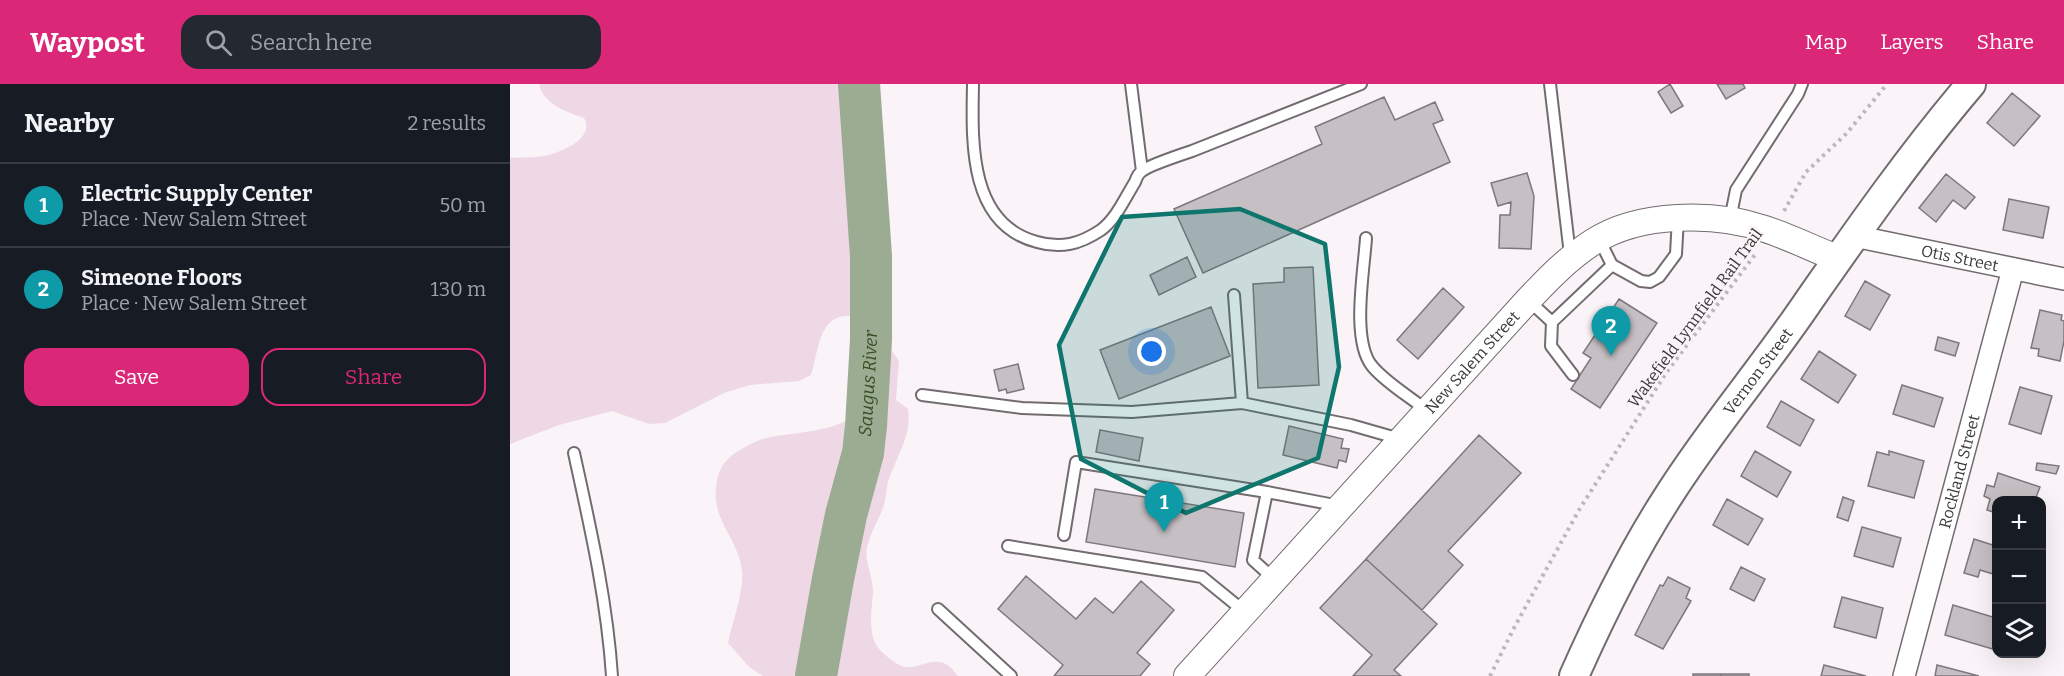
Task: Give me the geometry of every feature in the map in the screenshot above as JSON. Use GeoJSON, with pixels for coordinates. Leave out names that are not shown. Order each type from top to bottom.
{"type":"FeatureCollection","features":[{"type":"Feature","properties":{"kind":"main road","name":"Vernon Street"},"geometry":{"type":"LineString","coordinates":[[1575,676],[1612,592],[1669,495],[1837,258],[1930,134],[1971,84]]}},
{"type":"Feature","properties":{"kind":"street","name":"New Salem Street"},"geometry":{"type":"LineString","coordinates":[[1186,676],[1528,300],[1570,259],[1599,238],[1633,225],[1696,217],[1730,221],[1772,232],[1837,258]]}},
{"type":"Feature","properties":{"kind":"street","name":"Otis Street"},"geometry":{"type":"LineString","coordinates":[[1854,236],[2064,279]]}},
{"type":"Feature","properties":{"kind":"street","name":"Rockland Street"},"geometry":{"type":"LineString","coordinates":[[1904,676],[2013,269]]}},
{"type":"Feature","properties":{"kind":"lane"},"geometry":{"type":"LineString","coordinates":[[973,84],[974,151],[982,190],[992,214],[1016,233],[1031,241],[1047,245],[1075,244],[1104,228],[1115,216],[1142,171],[1360,84]]}},
{"type":"Feature","properties":{"kind":"lane"},"geometry":{"type":"LineString","coordinates":[[1131,84],[1142,171]]}},
{"type":"Feature","properties":{"kind":"lane"},"geometry":{"type":"LineString","coordinates":[[1550,84],[1570,259]]}},
{"type":"Feature","properties":{"kind":"lane"},"geometry":{"type":"LineString","coordinates":[[1730,221],[1736,190],[1798,94],[1802,84]]}},
{"type":"Feature","properties":{"kind":"lane"},"geometry":{"type":"LineString","coordinates":[[1599,238],[1612,265],[1641,281],[1650,282],[1656,279],[1673,260],[1677,250],[1678,218]]}},
{"type":"Feature","properties":{"kind":"lane"},"geometry":{"type":"LineString","coordinates":[[1366,238],[1360,327],[1364,352],[1377,372],[1426,410]]}},
{"type":"Feature","properties":{"kind":"lane"},"geometry":{"type":"LineString","coordinates":[[1573,375],[1551,346],[1552,322],[1612,265]]}},
{"type":"Feature","properties":{"kind":"lane"},"geometry":{"type":"LineString","coordinates":[[1234,295],[1242,403]]}},
{"type":"Feature","properties":{"kind":"lane"},"geometry":{"type":"LineString","coordinates":[[1528,300],[1552,322]]}},
{"type":"Feature","properties":{"kind":"lane"},"geometry":{"type":"LineString","coordinates":[[922,395],[1022,408],[1132,412],[1242,403],[1351,425],[1400,439]]}},
{"type":"Feature","properties":{"kind":"lane"},"geometry":{"type":"LineString","coordinates":[[574,453],[594,544],[610,640],[612,676]]}},
{"type":"Feature","properties":{"kind":"lane"},"geometry":{"type":"LineString","coordinates":[[1064,535],[1076,462],[1268,492],[1340,506]]}},
{"type":"Feature","properties":{"kind":"lane"},"geometry":{"type":"LineString","coordinates":[[1268,492],[1253,560],[1275,579]]}},
{"type":"Feature","properties":{"kind":"lane"},"geometry":{"type":"LineString","coordinates":[[1008,546],[1202,577],[1245,612]]}},
{"type":"Feature","properties":{"kind":"lane"},"geometry":{"type":"LineString","coordinates":[[938,609],[1011,676]]}},
{"type":"Feature","properties":{"kind":"path","name":"Wakefield Lynnfield Rail Trail"},"geometry":{"type":"LineString","coordinates":[[1490,676],[1579,510],[1666,373],[1772,232],[1806,172],[1846,133],[1887,84]]}},
{"type":"Feature","properties":{"kind":"highlighted area"},"geometry":{"type":"Polygon","coordinates":[[[1240,209],[1325,244],[1339,367],[1318,458],[1186,513],[1081,459],[1059,345],[1122,217],[1240,209]]]}},
{"type":"Feature","properties":{"kind":"shaded area"},"geometry":{"type":"Polygon","coordinates":[[[539,84],[867,84],[891,322],[887,344],[899,361],[896,400],[908,409],[909,419],[906,437],[888,482],[884,505],[867,547],[873,592],[872,632],[877,646],[899,665],[911,667],[938,662],[949,666],[958,676],[763,676],[749,667],[728,643],[740,597],[742,571],[735,547],[724,526],[717,504],[718,476],[732,456],[758,441],[823,429],[845,422],[854,416],[860,399],[853,369],[858,320],[853,316],[841,316],[826,327],[811,375],[799,381],[750,385],[724,393],[665,423],[649,424],[612,411],[559,425],[510,444],[510,158],[540,157],[558,152],[581,138],[586,126],[584,118],[563,110],[545,97],[539,84]]]}},
{"type":"Feature","properties":{"kind":"building"},"geometry":{"type":"Polygon","coordinates":[[[1670,84],[1683,106],[1671,113],[1658,92],[1670,84]]]}},
{"type":"Feature","properties":{"kind":"building"},"geometry":{"type":"Polygon","coordinates":[[[1717,84],[1743,84],[1745,88],[1726,99],[1717,84]]]}},
{"type":"Feature","properties":{"kind":"building"},"geometry":{"type":"Polygon","coordinates":[[[2012,93],[2040,116],[2014,146],[1987,123],[2012,93]]]}},
{"type":"Feature","properties":{"kind":"building"},"geometry":{"type":"Polygon","coordinates":[[[1384,97],[1395,120],[1435,102],[1443,120],[1433,124],[1450,162],[1203,273],[1174,209],[1322,144],[1315,127],[1384,97]]]}},
{"type":"Feature","properties":{"kind":"building"},"geometry":{"type":"Polygon","coordinates":[[[1527,173],[1534,196],[1531,249],[1499,248],[1500,215],[1510,215],[1511,202],[1498,206],[1491,183],[1527,173]]]}},
{"type":"Feature","properties":{"kind":"building"},"geometry":{"type":"Polygon","coordinates":[[[1946,174],[1975,197],[1965,209],[1953,200],[1936,222],[1919,208],[1946,174]]]}},
{"type":"Feature","properties":{"kind":"building"},"geometry":{"type":"Polygon","coordinates":[[[2009,199],[2049,207],[2043,238],[2003,230],[2009,199]]]}},
{"type":"Feature","properties":{"kind":"building"},"geometry":{"type":"Polygon","coordinates":[[[1187,257],[1196,277],[1159,295],[1150,275],[1187,257]]]}},
{"type":"Feature","properties":{"kind":"building"},"geometry":{"type":"Polygon","coordinates":[[[1313,267],[1319,385],[1258,388],[1253,284],[1284,282],[1284,268],[1313,267]]]}},
{"type":"Feature","properties":{"kind":"building"},"geometry":{"type":"Polygon","coordinates":[[[1865,281],[1890,295],[1870,330],[1845,316],[1865,281]]]}},
{"type":"Feature","properties":{"kind":"building"},"geometry":{"type":"Polygon","coordinates":[[[1443,288],[1464,307],[1418,359],[1397,340],[1443,288]]]}},
{"type":"Feature","properties":{"kind":"building"},"geometry":{"type":"Polygon","coordinates":[[[1619,299],[1657,323],[1600,408],[1571,389],[1591,358],[1583,353],[1619,299]]]}},
{"type":"Feature","properties":{"kind":"building"},"geometry":{"type":"Polygon","coordinates":[[[1211,307],[1230,356],[1119,399],[1100,350],[1211,307]]]}},
{"type":"Feature","properties":{"kind":"building"},"geometry":{"type":"Polygon","coordinates":[[[2040,310],[2062,315],[2064,341],[2060,361],[2038,356],[2039,349],[2031,348],[2040,310]]]}},
{"type":"Feature","properties":{"kind":"building"},"geometry":{"type":"Polygon","coordinates":[[[1938,337],[1959,343],[1955,356],[1935,350],[1938,337]]]}},
{"type":"Feature","properties":{"kind":"building"},"geometry":{"type":"Polygon","coordinates":[[[1819,351],[1856,375],[1838,403],[1801,379],[1819,351]]]}},
{"type":"Feature","properties":{"kind":"building"},"geometry":{"type":"Polygon","coordinates":[[[1018,364],[1024,389],[1007,393],[1006,389],[999,391],[994,370],[1018,364]]]}},
{"type":"Feature","properties":{"kind":"building"},"geometry":{"type":"Polygon","coordinates":[[[1902,385],[1943,398],[1934,427],[1893,414],[1902,385]]]}},
{"type":"Feature","properties":{"kind":"building"},"geometry":{"type":"Polygon","coordinates":[[[2020,387],[2052,396],[2041,434],[2009,424],[2020,387]]]}},
{"type":"Feature","properties":{"kind":"building"},"geometry":{"type":"Polygon","coordinates":[[[1781,401],[1814,420],[1800,446],[1767,427],[1781,401]]]}},
{"type":"Feature","properties":{"kind":"building"},"geometry":{"type":"Polygon","coordinates":[[[1289,426],[1343,439],[1341,448],[1349,449],[1346,462],[1339,460],[1337,468],[1283,455],[1289,426]]]}},
{"type":"Feature","properties":{"kind":"building"},"geometry":{"type":"Polygon","coordinates":[[[1100,430],[1143,438],[1139,461],[1096,452],[1100,430]]]}},
{"type":"Feature","properties":{"kind":"building"},"geometry":{"type":"Polygon","coordinates":[[[1479,435],[1521,473],[1448,551],[1463,565],[1422,610],[1366,559],[1479,435]]]}},
{"type":"Feature","properties":{"kind":"building"},"geometry":{"type":"Polygon","coordinates":[[[1755,451],[1791,472],[1777,497],[1741,476],[1755,451]]]}},
{"type":"Feature","properties":{"kind":"building"},"geometry":{"type":"Polygon","coordinates":[[[1889,451],[1924,461],[1914,498],[1868,486],[1877,452],[1889,455],[1889,451]]]}},
{"type":"Feature","properties":{"kind":"building"},"geometry":{"type":"Polygon","coordinates":[[[2037,463],[2059,466],[2056,474],[2036,470],[2037,463]]]}},
{"type":"Feature","properties":{"kind":"building"},"geometry":{"type":"Polygon","coordinates":[[[1998,473],[2040,487],[2037,496],[1992,496],[1992,512],[1987,510],[1990,499],[1984,496],[1987,485],[1994,487],[1998,473]]]}},
{"type":"Feature","properties":{"kind":"building"},"geometry":{"type":"Polygon","coordinates":[[[1095,489],[1244,513],[1235,567],[1086,542],[1095,489]]]}},
{"type":"Feature","properties":{"kind":"building"},"geometry":{"type":"Polygon","coordinates":[[[1843,497],[1854,501],[1848,521],[1837,517],[1843,497]]]}},
{"type":"Feature","properties":{"kind":"building"},"geometry":{"type":"Polygon","coordinates":[[[1727,499],[1763,519],[1748,545],[1713,525],[1727,499]]]}},
{"type":"Feature","properties":{"kind":"building"},"geometry":{"type":"Polygon","coordinates":[[[1862,527],[1901,538],[1893,567],[1854,556],[1862,527]]]}},
{"type":"Feature","properties":{"kind":"building"},"geometry":{"type":"Polygon","coordinates":[[[1974,539],[1992,545],[1992,574],[1980,570],[1978,577],[1964,573],[1974,539]]]}},
{"type":"Feature","properties":{"kind":"building"},"geometry":{"type":"Polygon","coordinates":[[[1366,559],[1437,624],[1394,670],[1401,676],[1353,676],[1372,655],[1320,608],[1366,559]]]}},
{"type":"Feature","properties":{"kind":"building"},"geometry":{"type":"Polygon","coordinates":[[[1741,567],[1765,579],[1754,601],[1730,589],[1741,567]]]}},
{"type":"Feature","properties":{"kind":"building"},"geometry":{"type":"Polygon","coordinates":[[[1026,576],[1076,619],[1095,598],[1113,613],[1141,581],[1174,610],[1137,653],[1150,664],[1140,676],[1054,676],[1063,665],[998,609],[1026,576]]]}},
{"type":"Feature","properties":{"kind":"building"},"geometry":{"type":"Polygon","coordinates":[[[1668,577],[1690,588],[1686,598],[1691,601],[1663,649],[1635,635],[1660,585],[1663,586],[1668,577]]]}},
{"type":"Feature","properties":{"kind":"building"},"geometry":{"type":"Polygon","coordinates":[[[1842,597],[1883,608],[1876,638],[1834,627],[1842,597]]]}},
{"type":"Feature","properties":{"kind":"building"},"geometry":{"type":"Polygon","coordinates":[[[1953,605],[1992,617],[1992,649],[1945,635],[1953,605]]]}},
{"type":"Feature","properties":{"kind":"building"},"geometry":{"type":"Polygon","coordinates":[[[1824,665],[1866,676],[1821,676],[1824,665]]]}},
{"type":"Feature","properties":{"kind":"building"},"geometry":{"type":"Polygon","coordinates":[[[1937,665],[1979,676],[1935,676],[1937,665]]]}},
{"type":"Feature","properties":{"kind":"building"},"geometry":{"type":"Polygon","coordinates":[[[1693,674],[1721,674],[1721,676],[1693,676],[1693,674]]]}},
{"type":"Feature","properties":{"kind":"building"},"geometry":{"type":"Polygon","coordinates":[[[1721,674],[1749,674],[1749,676],[1721,676],[1721,674]]]}},
{"type":"Feature","properties":{"kind":"waterway","name":"Saugus River"},"geometry":{"type":"LineString","coordinates":[[816,676],[833,579],[846,515],[863,453],[866,426],[871,340],[871,256],[859,84]]}},
{"type":"Feature","properties":{"kind":"place","name":"Simeone Floors"},"geometry":{"type":"Point","coordinates":[1611,356]}},
{"type":"Feature","properties":{"kind":"place","name":"Electric Supply Center"},"geometry":{"type":"Point","coordinates":[1164,532]}}]}
